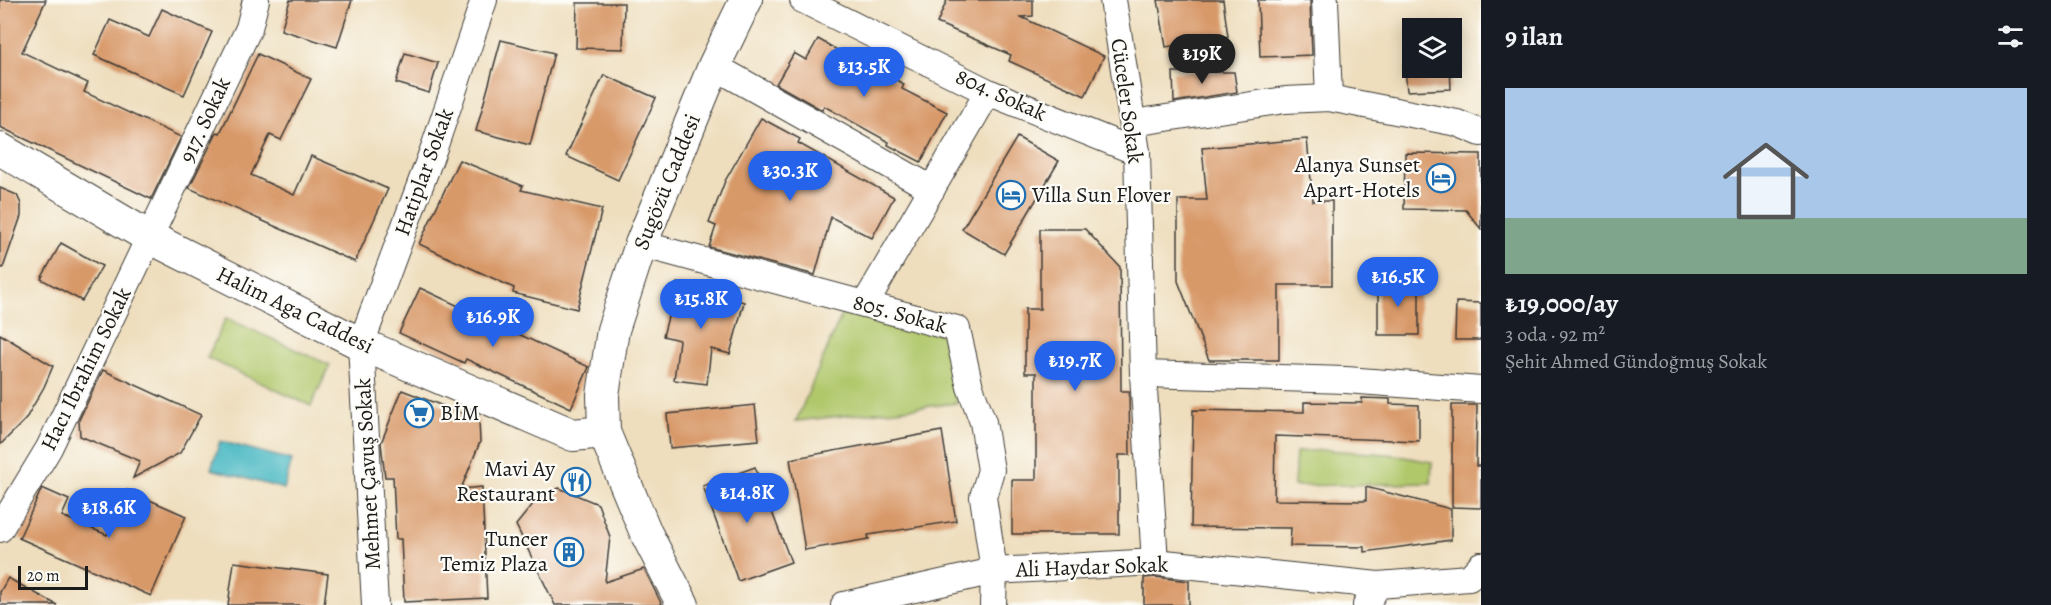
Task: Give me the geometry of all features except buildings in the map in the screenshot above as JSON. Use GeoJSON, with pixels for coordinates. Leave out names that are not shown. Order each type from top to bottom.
{"type":"FeatureCollection","features":[{"type":"Feature","properties":{"kind":"street","name":"917. Sokak"},"geometry":{"type":"LineString","coordinates":[[149,237],[249,28],[256,0]]}},
{"type":"Feature","properties":{"kind":"street","name":"Hatiplar Sokak"},"geometry":{"type":"LineString","coordinates":[[362,344],[435,145],[484,0]]}},
{"type":"Feature","properties":{"kind":"street","name":"804. Sokak"},"geometry":{"type":"LineString","coordinates":[[803,0],[988,92],[1137,152]]}},
{"type":"Feature","properties":{"kind":"street","name":"Cüceler Sokak"},"geometry":{"type":"LineString","coordinates":[[1113,0],[1137,152],[1143,375],[1155,562]]}},
{"type":"Feature","properties":{"kind":"street"},"geometry":{"type":"LineString","coordinates":[[1325,0],[1329,98]]}},
{"type":"Feature","properties":{"kind":"street","name":"Sugözü Caddesi"},"geometry":{"type":"LineString","coordinates":[[683,605],[646,533],[604,432],[603,395],[613,330],[641,243],[742,1]]}},
{"type":"Feature","properties":{"kind":"street"},"geometry":{"type":"LineString","coordinates":[[714,66],[932,189]]}},
{"type":"Feature","properties":{"kind":"street"},"geometry":{"type":"LineString","coordinates":[[865,304],[988,92]]}},
{"type":"Feature","properties":{"kind":"street"},"geometry":{"type":"LineString","coordinates":[[1133,123],[1285,100],[1329,98],[1457,123],[1481,133]]}},
{"type":"Feature","properties":{"kind":"street","name":"Halim Aga Caddesi"},"geometry":{"type":"LineString","coordinates":[[0,149],[149,237],[362,344],[573,435],[604,432]]}},
{"type":"Feature","properties":{"kind":"street","name":"Hacı Ibrahim Sokak"},"geometry":{"type":"LineString","coordinates":[[0,529],[48,448],[149,237]]}},
{"type":"Feature","properties":{"kind":"street","name":"805. Sokak"},"geometry":{"type":"LineString","coordinates":[[641,243],[957,329],[970,387],[983,422],[991,470],[983,497],[994,571],[993,605]]}},
{"type":"Feature","properties":{"kind":"street","name":"Mehmet Çavuş Sokak"},"geometry":{"type":"LineString","coordinates":[[362,344],[375,605]]}},
{"type":"Feature","properties":{"kind":"street"},"geometry":{"type":"LineString","coordinates":[[1143,375],[1346,380],[1481,390]]}},
{"type":"Feature","properties":{"kind":"street","name":"Ali Haydar Sokak"},"geometry":{"type":"LineString","coordinates":[[844,605],[994,571],[1155,562],[1372,595],[1477,576]]}},
{"type":"Feature","properties":{"kind":"green space"},"geometry":{"type":"Polygon","coordinates":[[[845,307],[944,335],[957,403],[796,421],[845,307]]]}},
{"type":"Feature","properties":{"kind":"green space"},"geometry":{"type":"Polygon","coordinates":[[[226,318],[330,365],[311,406],[207,358],[226,318]]]}},
{"type":"Feature","properties":{"kind":"green space"},"geometry":{"type":"Polygon","coordinates":[[[1325,450],[1388,454],[1432,462],[1431,483],[1294,486],[1296,452],[1325,450]]]}},
{"type":"Feature","properties":{"kind":"water"},"geometry":{"type":"Polygon","coordinates":[[[220,441],[292,460],[284,489],[211,469],[220,441]]]}},
{"type":"Feature","properties":{"kind":"place","name":"Alanya Sunset Apart-Hotels"},"geometry":{"type":"Point","coordinates":[1441,178]}},
{"type":"Feature","properties":{"kind":"place","name":"Villa Sun Flover"},"geometry":{"type":"Point","coordinates":[1011,195]}},
{"type":"Feature","properties":{"kind":"place","name":"BİM"},"geometry":{"type":"Point","coordinates":[419,413]}},
{"type":"Feature","properties":{"kind":"place","name":"Mavi Ay Restaurant"},"geometry":{"type":"Point","coordinates":[576,482]}},
{"type":"Feature","properties":{"kind":"place","name":"Tuncer Temiz Plaza"},"geometry":{"type":"Point","coordinates":[569,552]}}]}
